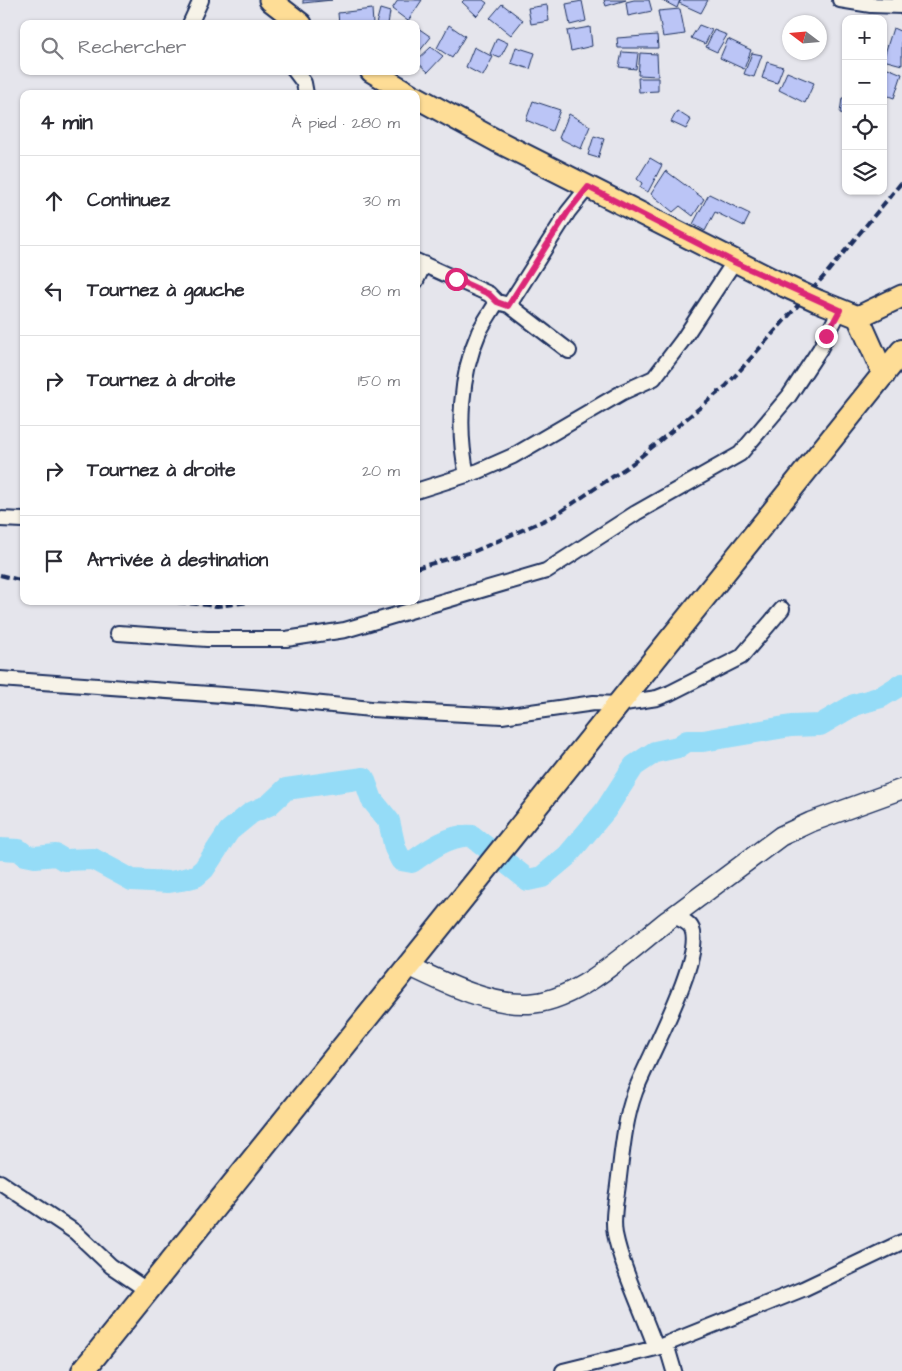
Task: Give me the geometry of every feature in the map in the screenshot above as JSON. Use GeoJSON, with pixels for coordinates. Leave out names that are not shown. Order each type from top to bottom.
{"type":"FeatureCollection","features":[{"type":"Feature","properties":{"kind":"highway"},"geometry":{"type":"LineString","coordinates":[[83,1371],[902,351]]}},
{"type":"Feature","properties":{"kind":"main road"},"geometry":{"type":"LineString","coordinates":[[270,0],[294,20]]}},
{"type":"Feature","properties":{"kind":"main road"},"geometry":{"type":"LineString","coordinates":[[378,75],[403,90]]}},
{"type":"Feature","properties":{"kind":"main road"},"geometry":{"type":"LineString","coordinates":[[420,99],[734,262],[849,314],[884,375]]}},
{"type":"Feature","properties":{"kind":"main road"},"geometry":{"type":"LineString","coordinates":[[849,314],[902,296]]}},
{"type":"Feature","properties":{"kind":"main road"},"geometry":{"type":"LineString","coordinates":[[408,965],[466,992],[513,1003],[533,1004],[556,999],[574,990],[781,836],[811,822],[902,789]]}},
{"type":"Feature","properties":{"kind":"street"},"geometry":{"type":"LineString","coordinates":[[192,20],[201,0]]}},
{"type":"Feature","properties":{"kind":"street"},"geometry":{"type":"LineString","coordinates":[[840,0],[870,6],[902,6]]}},
{"type":"Feature","properties":{"kind":"street"},"geometry":{"type":"LineString","coordinates":[[298,75],[304,83],[305,90]]}},
{"type":"Feature","properties":{"kind":"street"},"geometry":{"type":"LineString","coordinates":[[467,475],[462,451],[461,419],[468,375],[480,330],[503,304],[588,187]]}},
{"type":"Feature","properties":{"kind":"street"},"geometry":{"type":"LineString","coordinates":[[420,490],[467,475],[522,452],[623,392],[654,378],[682,341],[734,262]]}},
{"type":"Feature","properties":{"kind":"street"},"geometry":{"type":"LineString","coordinates":[[420,263],[489,294],[569,351]]}},
{"type":"Feature","properties":{"kind":"street"},"geometry":{"type":"LineString","coordinates":[[118,633],[250,640],[294,638],[345,630],[546,571],[674,489],[740,454],[789,396],[820,349],[849,314]]}},
{"type":"Feature","properties":{"kind":"street"},"geometry":{"type":"LineString","coordinates":[[0,519],[20,520]]}},
{"type":"Feature","properties":{"kind":"street"},"geometry":{"type":"LineString","coordinates":[[0,679],[264,698],[468,716],[502,716],[594,703],[618,704],[657,698],[735,661],[748,652],[782,610]]}},
{"type":"Feature","properties":{"kind":"street"},"geometry":{"type":"LineString","coordinates":[[674,916],[690,925],[694,944],[684,981],[634,1094],[621,1149],[614,1225],[619,1248],[661,1346],[674,1371]]}},
{"type":"Feature","properties":{"kind":"street"},"geometry":{"type":"LineString","coordinates":[[3,1188],[75,1232],[111,1266],[148,1291]]}},
{"type":"Feature","properties":{"kind":"street"},"geometry":{"type":"LineString","coordinates":[[563,1371],[623,1364],[661,1346],[803,1289],[902,1242]]}},
{"type":"Feature","properties":{"kind":"building"},"geometry":{"type":"Polygon","coordinates":[[[303,0],[332,0],[303,3],[303,0]]]}},
{"type":"Feature","properties":{"kind":"building"},"geometry":{"type":"Polygon","coordinates":[[[398,0],[422,0],[409,20],[392,9],[398,0]]]}},
{"type":"Feature","properties":{"kind":"building"},"geometry":{"type":"Polygon","coordinates":[[[464,0],[483,0],[487,3],[477,16],[462,2],[464,0]]]}},
{"type":"Feature","properties":{"kind":"building"},"geometry":{"type":"Polygon","coordinates":[[[604,0],[626,0],[606,6],[604,0]]]}},
{"type":"Feature","properties":{"kind":"building"},"geometry":{"type":"Polygon","coordinates":[[[649,0],[652,11],[628,16],[626,2],[649,0]]]}},
{"type":"Feature","properties":{"kind":"building"},"geometry":{"type":"Polygon","coordinates":[[[662,0],[680,0],[677,8],[662,0]]]}},
{"type":"Feature","properties":{"kind":"building"},"geometry":{"type":"Polygon","coordinates":[[[681,0],[708,0],[701,13],[679,3],[681,0]]]}},
{"type":"Feature","properties":{"kind":"building"},"geometry":{"type":"Polygon","coordinates":[[[582,1],[586,21],[570,25],[566,4],[582,1]]]}},
{"type":"Feature","properties":{"kind":"building"},"geometry":{"type":"Polygon","coordinates":[[[502,4],[523,20],[511,35],[490,18],[502,4]]]}},
{"type":"Feature","properties":{"kind":"building"},"geometry":{"type":"Polygon","coordinates":[[[547,5],[549,21],[531,24],[528,8],[547,5]]]}},
{"type":"Feature","properties":{"kind":"building"},"geometry":{"type":"Polygon","coordinates":[[[372,9],[373,20],[339,20],[338,13],[372,9]]]}},
{"type":"Feature","properties":{"kind":"building"},"geometry":{"type":"Polygon","coordinates":[[[380,9],[390,12],[389,20],[377,20],[380,9]]]}},
{"type":"Feature","properties":{"kind":"building"},"geometry":{"type":"Polygon","coordinates":[[[680,9],[685,34],[663,37],[658,11],[680,9]]]}},
{"type":"Feature","properties":{"kind":"building"},"geometry":{"type":"Polygon","coordinates":[[[449,25],[465,36],[452,58],[437,48],[449,25]]]}},
{"type":"Feature","properties":{"kind":"building"},"geometry":{"type":"Polygon","coordinates":[[[699,25],[712,30],[705,44],[691,38],[699,25]]]}},
{"type":"Feature","properties":{"kind":"building"},"geometry":{"type":"Polygon","coordinates":[[[590,27],[592,46],[571,51],[567,31],[590,27]]]}},
{"type":"Feature","properties":{"kind":"building"},"geometry":{"type":"Polygon","coordinates":[[[893,28],[902,32],[902,65],[887,61],[887,47],[893,28]]]}},
{"type":"Feature","properties":{"kind":"building"},"geometry":{"type":"Polygon","coordinates":[[[420,29],[431,37],[420,51],[420,29]]]}},
{"type":"Feature","properties":{"kind":"building"},"geometry":{"type":"Polygon","coordinates":[[[714,30],[727,35],[717,52],[706,47],[714,30]]]}},
{"type":"Feature","properties":{"kind":"building"},"geometry":{"type":"Polygon","coordinates":[[[657,35],[658,48],[618,48],[617,38],[657,35]]]}},
{"type":"Feature","properties":{"kind":"building"},"geometry":{"type":"Polygon","coordinates":[[[497,38],[508,43],[500,58],[490,54],[497,38]]]}},
{"type":"Feature","properties":{"kind":"building"},"geometry":{"type":"Polygon","coordinates":[[[728,39],[751,50],[744,69],[720,58],[728,39]]]}},
{"type":"Feature","properties":{"kind":"building"},"geometry":{"type":"Polygon","coordinates":[[[431,47],[443,56],[428,72],[420,65],[420,57],[431,47]]]}},
{"type":"Feature","properties":{"kind":"building"},"geometry":{"type":"Polygon","coordinates":[[[474,47],[493,57],[483,76],[466,67],[474,47]]]}},
{"type":"Feature","properties":{"kind":"building"},"geometry":{"type":"Polygon","coordinates":[[[516,47],[535,53],[530,69],[511,63],[516,47]]]}},
{"type":"Feature","properties":{"kind":"building"},"geometry":{"type":"Polygon","coordinates":[[[622,52],[638,53],[636,69],[619,67],[622,52]]]}},
{"type":"Feature","properties":{"kind":"building"},"geometry":{"type":"Polygon","coordinates":[[[640,53],[657,54],[658,76],[638,75],[640,53]]]}},
{"type":"Feature","properties":{"kind":"building"},"geometry":{"type":"Polygon","coordinates":[[[752,53],[762,55],[754,77],[744,74],[752,53]]]}},
{"type":"Feature","properties":{"kind":"building"},"geometry":{"type":"Polygon","coordinates":[[[767,62],[783,67],[777,83],[762,78],[767,62]]]}},
{"type":"Feature","properties":{"kind":"building"},"geometry":{"type":"Polygon","coordinates":[[[887,68],[902,74],[894,98],[887,95],[887,68]]]}},
{"type":"Feature","properties":{"kind":"building"},"geometry":{"type":"Polygon","coordinates":[[[787,72],[814,83],[805,103],[779,90],[787,72]]]}},
{"type":"Feature","properties":{"kind":"building"},"geometry":{"type":"Polygon","coordinates":[[[638,78],[658,78],[658,91],[639,92],[638,78]]]}},
{"type":"Feature","properties":{"kind":"building"},"geometry":{"type":"Polygon","coordinates":[[[533,101],[560,110],[552,131],[526,120],[533,101]]]}},
{"type":"Feature","properties":{"kind":"building"},"geometry":{"type":"Polygon","coordinates":[[[677,111],[691,120],[686,129],[671,122],[677,111]]]}},
{"type":"Feature","properties":{"kind":"building"},"geometry":{"type":"Polygon","coordinates":[[[569,114],[590,126],[581,149],[559,138],[569,114]]]}},
{"type":"Feature","properties":{"kind":"building"},"geometry":{"type":"Polygon","coordinates":[[[594,136],[604,139],[598,158],[588,155],[594,136]]]}},
{"type":"Feature","properties":{"kind":"building"},"geometry":{"type":"Polygon","coordinates":[[[650,158],[662,165],[648,192],[640,188],[642,183],[637,179],[650,158]]]}},
{"type":"Feature","properties":{"kind":"building"},"geometry":{"type":"Polygon","coordinates":[[[666,171],[704,199],[693,216],[680,206],[673,212],[651,194],[666,171]]]}},
{"type":"Feature","properties":{"kind":"building"},"geometry":{"type":"Polygon","coordinates":[[[709,194],[750,214],[744,226],[715,212],[705,231],[693,224],[709,194]]]}},
{"type":"Feature","properties":{"kind":"waterway"},"geometry":{"type":"LineString","coordinates":[[0,849],[19,850],[25,855],[35,857],[56,855],[64,860],[93,859],[132,880],[169,882],[181,880],[196,876],[204,869],[229,831],[251,813],[269,805],[286,789],[364,778],[372,800],[389,821],[395,848],[401,860],[412,862],[432,848],[448,840],[456,837],[472,836],[528,880],[542,877],[567,856],[605,811],[634,766],[655,752],[678,747],[687,741],[703,741],[791,726],[820,725],[854,705],[881,697],[902,684]]}},
{"type":"Feature","properties":{"kind":"railway"},"geometry":{"type":"LineString","coordinates":[[420,567],[475,551],[554,516],[633,463],[726,386],[825,275],[902,182]]}},
{"type":"Feature","properties":{"kind":"railway"},"geometry":{"type":"LineString","coordinates":[[0,575],[20,580]]}},
{"type":"Feature","properties":{"kind":"railway"},"geometry":{"type":"LineString","coordinates":[[207,605],[225,605]]}},
{"type":"Feature","properties":{"kind":"route"},"geometry":{"type":"LineString","coordinates":[[456,279],[489,294],[497,302],[508,306],[568,212],[588,187],[734,262],[840,310],[826,336]]}}]}
